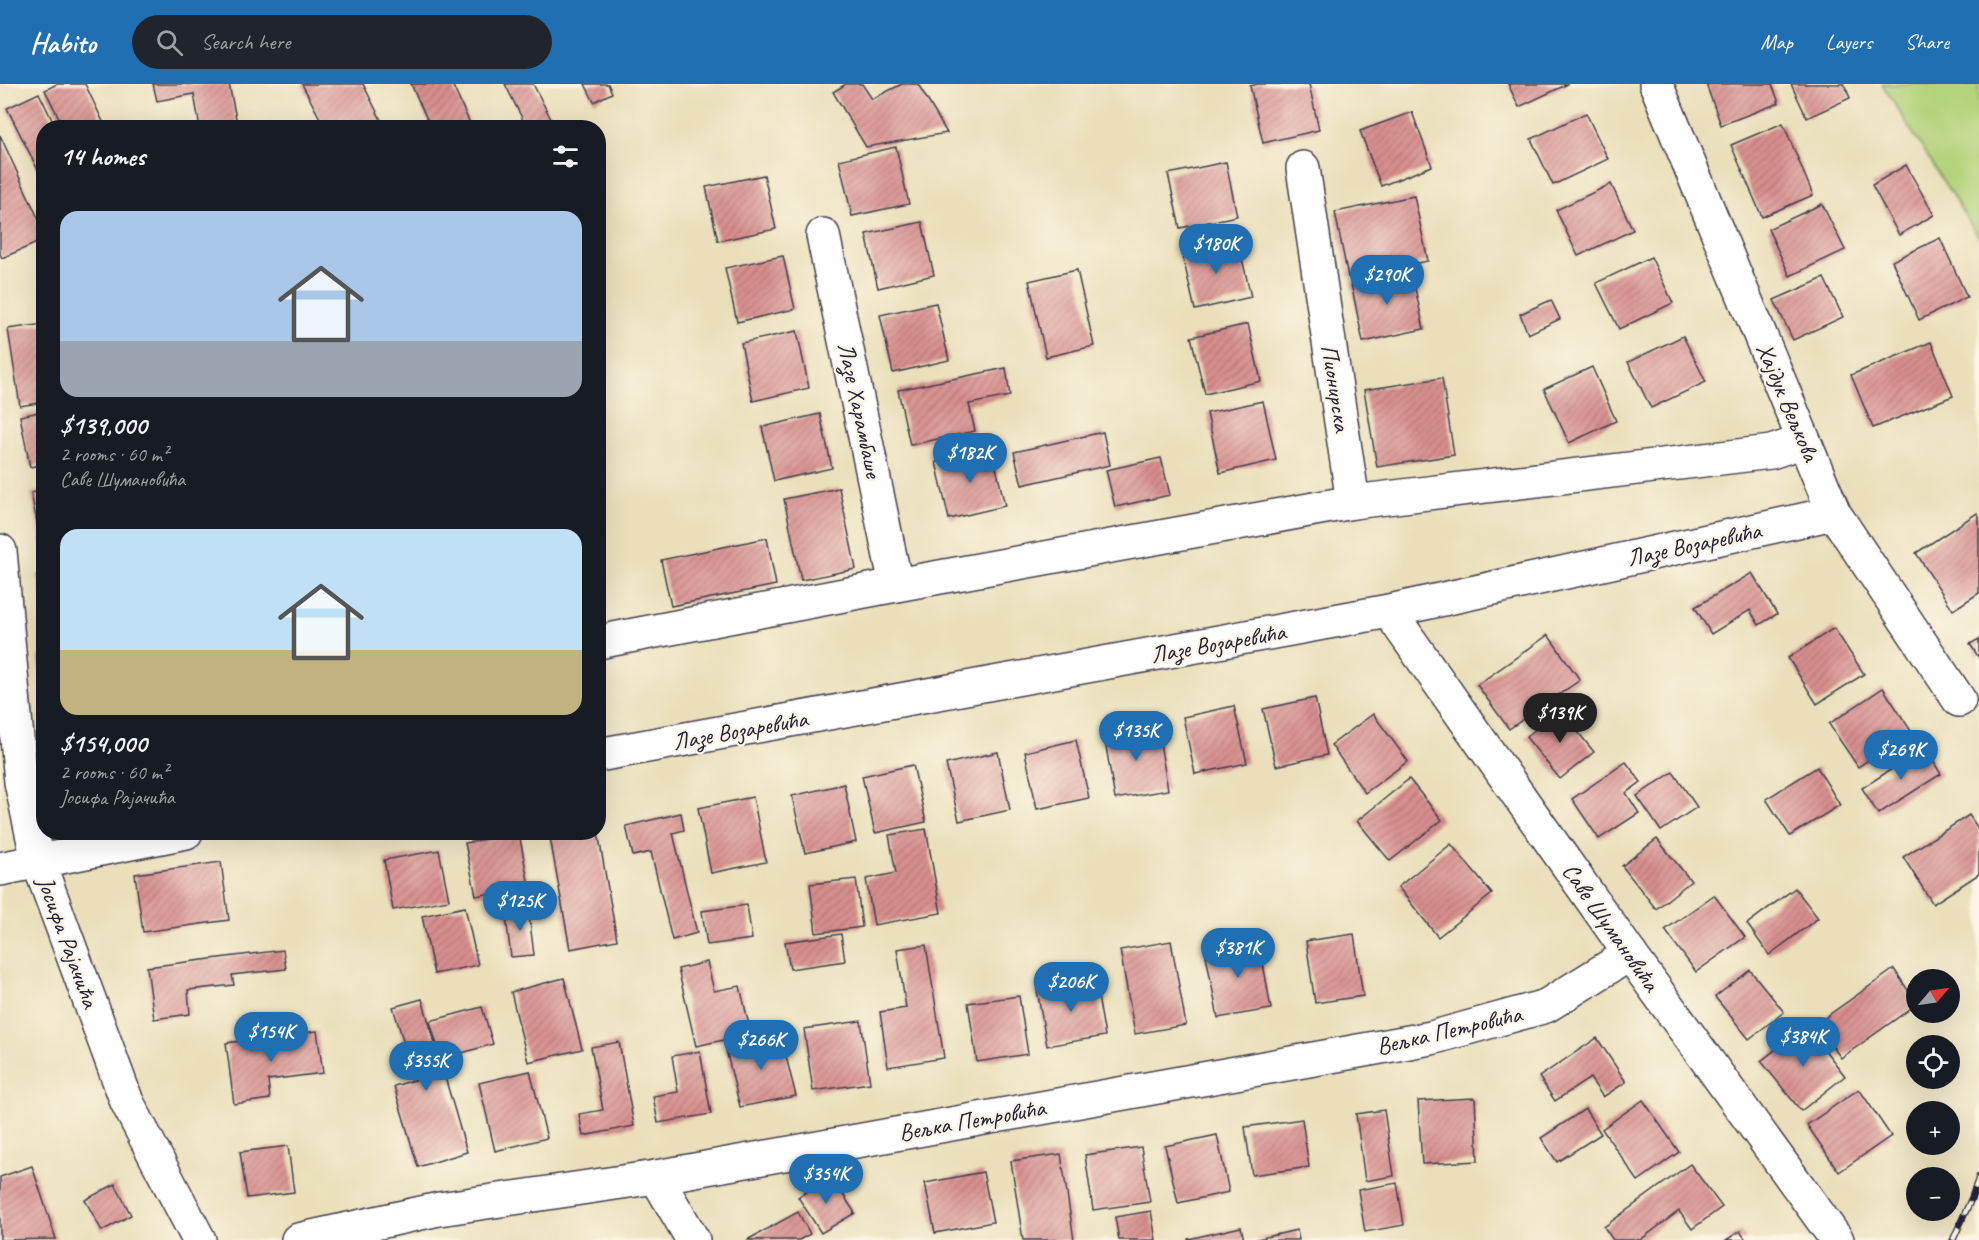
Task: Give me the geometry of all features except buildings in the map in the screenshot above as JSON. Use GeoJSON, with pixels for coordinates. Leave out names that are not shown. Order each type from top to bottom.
{"type":"FeatureCollection","features":[{"type":"Feature","properties":{"kind":"street","name":"Хајдук Вељкова"},"geometry":{"type":"LineString","coordinates":[[1656,84],[1834,513],[1959,700]]}},
{"type":"Feature","properties":{"kind":"street","name":"Пионирска"},"geometry":{"type":"LineString","coordinates":[[1303,168],[1353,502]]}},
{"type":"Feature","properties":{"kind":"street","name":"Лазе Харамбаше"},"geometry":{"type":"LineString","coordinates":[[824,235],[896,585]]}},
{"type":"Feature","properties":{"kind":"street"},"geometry":{"type":"LineString","coordinates":[[606,640],[1353,502],[1771,452],[1804,441]]}},
{"type":"Feature","properties":{"kind":"street","name":"Лазе Возаревића"},"geometry":{"type":"LineString","coordinates":[[606,754],[1389,611],[1834,513]]}},
{"type":"Feature","properties":{"kind":"street","name":"Јосифа Рајачића"},"geometry":{"type":"LineString","coordinates":[[0,551],[22,782],[38,861],[127,1102],[199,1240]]}},
{"type":"Feature","properties":{"kind":"street","name":"Саве Шумановића"},"geometry":{"type":"LineString","coordinates":[[1389,611],[1630,954],[1837,1240]]}},
{"type":"Feature","properties":{"kind":"street"},"geometry":{"type":"LineString","coordinates":[[0,869],[145,840]]}},
{"type":"Feature","properties":{"kind":"street","name":"Вељка Петровића"},"geometry":{"type":"LineString","coordinates":[[298,1240],[439,1209],[656,1177],[1431,1038],[1546,1006],[1630,954]]}},
{"type":"Feature","properties":{"kind":"street"},"geometry":{"type":"LineString","coordinates":[[656,1177],[693,1240]]}},
{"type":"Feature","properties":{"kind":"green space"},"geometry":{"type":"Polygon","coordinates":[[[1882,84],[1979,84],[1979,238],[1882,84]]]}},
{"type":"Feature","properties":{"kind":"railway"},"geometry":{"type":"LineString","coordinates":[[1953,1240],[1979,1177]]}}]}
